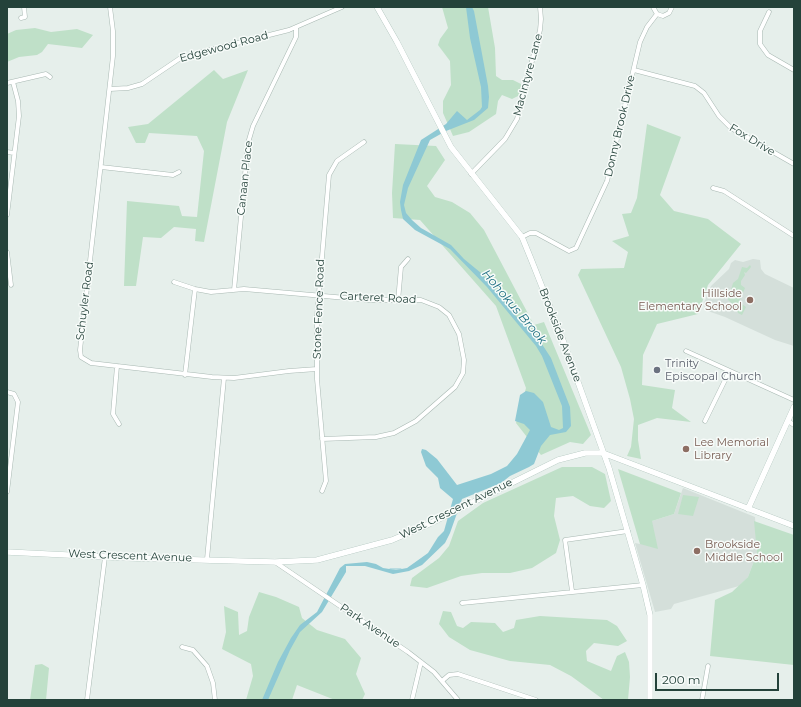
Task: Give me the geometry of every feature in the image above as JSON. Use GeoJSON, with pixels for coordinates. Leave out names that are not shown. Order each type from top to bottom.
{"type":"FeatureCollection","features":[{"type":"Feature","properties":{"kind":"main road","name":"Brookside Avenue"},"geometry":{"type":"LineString","coordinates":[[377,7],[397,42],[455,155],[522,237],[560,332],[610,472],[643,585],[650,615],[650,700]]}},
{"type":"Feature","properties":{"kind":"main road"},"geometry":{"type":"LineString","coordinates":[[748,509],[794,407]]}},
{"type":"Feature","properties":{"kind":"main road","name":"West Crescent Avenue"},"geometry":{"type":"LineString","coordinates":[[7,552],[42,552],[105,557],[274,562],[304,562],[329,558],[392,540],[425,526],[558,460],[585,453],[603,453],[621,459],[794,526]]}},
{"type":"Feature","properties":{"kind":"main road"},"geometry":{"type":"LineString","coordinates":[[610,472],[613,465],[621,459]]}},
{"type":"Feature","properties":{"kind":"street"},"geometry":{"type":"LineString","coordinates":[[21,18],[25,18],[24,7]]}},
{"type":"Feature","properties":{"kind":"street","name":"Schuyler Road"},"geometry":{"type":"LineString","coordinates":[[110,7],[114,44],[80,350],[81,357],[87,362],[185,375],[224,378],[317,369]]}},
{"type":"Feature","properties":{"kind":"street","name":"Edgewood Road"},"geometry":{"type":"LineString","coordinates":[[110,89],[128,88],[142,84],[170,63],[182,57],[296,28],[342,7]]}},
{"type":"Feature","properties":{"kind":"street","name":"MacIntyre Lane"},"geometry":{"type":"LineString","coordinates":[[471,174],[505,140],[517,119],[540,30],[542,19],[540,7]]}},
{"type":"Feature","properties":{"kind":"street"},"geometry":{"type":"LineString","coordinates":[[653,7],[657,14],[666,15],[672,7]]}},
{"type":"Feature","properties":{"kind":"street"},"geometry":{"type":"LineString","coordinates":[[769,12],[760,32],[760,44],[768,55],[794,70]]}},
{"type":"Feature","properties":{"kind":"street","name":"Donny Brook Drive"},"geometry":{"type":"LineString","coordinates":[[522,237],[530,233],[536,233],[569,251],[576,248],[607,181],[644,33],[657,14]]}},
{"type":"Feature","properties":{"kind":"street","name":"Canaan Place"},"geometry":{"type":"LineString","coordinates":[[234,290],[248,143],[253,126],[296,37],[296,28]]}},
{"type":"Feature","properties":{"kind":"street","name":"Fox Drive"},"geometry":{"type":"LineString","coordinates":[[634,70],[695,86],[704,93],[719,116],[731,128],[794,164]]}},
{"type":"Feature","properties":{"kind":"street"},"geometry":{"type":"LineString","coordinates":[[7,83],[46,74],[50,77]]}},
{"type":"Feature","properties":{"kind":"street"},"geometry":{"type":"LineString","coordinates":[[7,215],[19,109],[13,82]]}},
{"type":"Feature","properties":{"kind":"street","name":"Stone Fence Road"},"geometry":{"type":"LineString","coordinates":[[322,491],[326,481],[317,369],[318,295],[331,170],[337,161],[364,142]]}},
{"type":"Feature","properties":{"kind":"street"},"geometry":{"type":"LineString","coordinates":[[7,152],[14,153]]}},
{"type":"Feature","properties":{"kind":"street"},"geometry":{"type":"LineString","coordinates":[[101,167],[173,175],[179,172]]}},
{"type":"Feature","properties":{"kind":"street"},"geometry":{"type":"LineString","coordinates":[[713,188],[724,191],[794,236]]}},
{"type":"Feature","properties":{"kind":"street"},"geometry":{"type":"LineString","coordinates":[[7,252],[11,285]]}},
{"type":"Feature","properties":{"kind":"street"},"geometry":{"type":"LineString","coordinates":[[398,301],[401,267],[408,259]]}},
{"type":"Feature","properties":{"kind":"street","name":"Carteret Road"},"geometry":{"type":"LineString","coordinates":[[174,282],[195,289],[221,292],[244,289],[398,301],[425,301],[439,307],[449,315],[459,334],[464,366],[461,378],[455,387],[416,421],[401,430],[376,437],[322,439]]}},
{"type":"Feature","properties":{"kind":"street"},"geometry":{"type":"LineString","coordinates":[[185,375],[195,289]]}},
{"type":"Feature","properties":{"kind":"street"},"geometry":{"type":"LineString","coordinates":[[686,351],[729,372],[794,400]]}},
{"type":"Feature","properties":{"kind":"street"},"geometry":{"type":"LineString","coordinates":[[116,366],[113,414],[119,424]]}},
{"type":"Feature","properties":{"kind":"street"},"geometry":{"type":"LineString","coordinates":[[706,421],[729,372]]}},
{"type":"Feature","properties":{"kind":"street"},"geometry":{"type":"LineString","coordinates":[[207,559],[224,378]]}},
{"type":"Feature","properties":{"kind":"street"},"geometry":{"type":"LineString","coordinates":[[7,392],[16,396],[18,402],[7,492]]}},
{"type":"Feature","properties":{"kind":"street"},"geometry":{"type":"LineString","coordinates":[[788,421],[794,425]]}},
{"type":"Feature","properties":{"kind":"street"},"geometry":{"type":"LineString","coordinates":[[572,591],[565,540],[628,531]]}},
{"type":"Feature","properties":{"kind":"street"},"geometry":{"type":"LineString","coordinates":[[87,700],[105,557]]}},
{"type":"Feature","properties":{"kind":"street","name":"Park Avenue"},"geometry":{"type":"LineString","coordinates":[[274,562],[331,599],[421,662],[434,672],[458,700]]}},
{"type":"Feature","properties":{"kind":"street"},"geometry":{"type":"LineString","coordinates":[[462,603],[643,585]]}},
{"type":"Feature","properties":{"kind":"street"},"geometry":{"type":"LineString","coordinates":[[182,647],[194,650],[207,666],[214,682],[215,700]]}},
{"type":"Feature","properties":{"kind":"street"},"geometry":{"type":"LineString","coordinates":[[412,700],[421,662]]}},
{"type":"Feature","properties":{"kind":"street"},"geometry":{"type":"LineString","coordinates":[[702,700],[708,666]]}},
{"type":"Feature","properties":{"kind":"street"},"geometry":{"type":"LineString","coordinates":[[442,681],[449,675],[458,674],[536,700]]}},
{"type":"Feature","properties":{"kind":"shaded area","name":"Hillside Elementary School"},"geometry":{"type":"Polygon","coordinates":[[[753,259],[760,260],[761,269],[765,274],[794,288],[794,346],[775,340],[725,317],[705,310],[704,303],[711,286],[729,269],[731,263],[735,260],[743,262],[753,259]]]}},
{"type":"Feature","properties":{"kind":"shaded area","name":"Brookside Middle School"},"geometry":{"type":"Polygon","coordinates":[[[683,488],[755,517],[757,553],[748,577],[739,586],[674,604],[671,609],[655,612],[635,543],[640,544],[652,521],[674,514],[683,488]]]}},
{"type":"Feature","properties":{"kind":"green space"},"geometry":{"type":"Polygon","coordinates":[[[442,7],[488,7],[495,48],[496,76],[502,80],[513,80],[521,84],[522,94],[512,99],[502,95],[498,101],[496,114],[469,132],[453,136],[443,113],[443,101],[451,85],[450,61],[438,45],[440,39],[448,28],[442,7]]]}},
{"type":"Feature","properties":{"kind":"green space"},"geometry":{"type":"Polygon","coordinates":[[[35,28],[51,32],[77,29],[93,35],[82,48],[48,44],[42,52],[37,55],[19,57],[7,62],[7,34],[16,30],[35,28]]]}},
{"type":"Feature","properties":{"kind":"green space"},"geometry":{"type":"Polygon","coordinates":[[[214,70],[223,79],[248,70],[227,122],[204,242],[195,241],[196,229],[174,227],[161,238],[143,237],[136,286],[124,286],[127,201],[179,206],[182,216],[197,217],[204,151],[197,136],[149,133],[145,143],[136,143],[128,127],[148,124],[214,70]]]}},
{"type":"Feature","properties":{"kind":"green space"},"geometry":{"type":"Polygon","coordinates":[[[647,124],[681,137],[660,195],[674,211],[708,219],[741,244],[708,285],[698,314],[657,324],[643,355],[642,385],[675,390],[672,408],[691,422],[657,418],[638,425],[638,440],[641,459],[627,456],[631,447],[634,419],[630,399],[621,367],[578,275],[581,269],[624,268],[628,252],[612,241],[629,236],[622,214],[631,213],[637,198],[647,124]]]}},
{"type":"Feature","properties":{"kind":"green space"},"geometry":{"type":"Polygon","coordinates":[[[395,144],[436,146],[445,160],[427,186],[435,197],[452,202],[470,213],[484,230],[534,325],[544,322],[591,435],[583,444],[570,442],[541,455],[516,423],[526,388],[496,306],[420,220],[393,218],[392,193],[395,144]]]}},
{"type":"Feature","properties":{"kind":"green space"},"geometry":{"type":"Polygon","coordinates":[[[750,265],[751,267],[746,273],[744,272],[745,275],[741,281],[741,285],[745,288],[739,302],[746,307],[742,315],[738,313],[735,306],[728,300],[733,283],[738,279],[742,267],[747,268],[750,265]]]}},
{"type":"Feature","properties":{"kind":"green space"},"geometry":{"type":"Polygon","coordinates":[[[562,467],[592,467],[605,474],[611,501],[604,508],[590,506],[573,496],[556,498],[554,516],[560,540],[556,553],[532,568],[510,573],[482,573],[461,576],[427,588],[410,586],[412,578],[439,558],[449,546],[458,521],[483,503],[562,467]]]}},
{"type":"Feature","properties":{"kind":"green space"},"geometry":{"type":"Polygon","coordinates":[[[618,469],[681,493],[674,514],[652,521],[658,549],[640,544],[618,469]]]}},
{"type":"Feature","properties":{"kind":"green space"},"geometry":{"type":"Polygon","coordinates":[[[683,495],[699,497],[693,516],[678,514],[683,495]]]}},
{"type":"Feature","properties":{"kind":"green space"},"geometry":{"type":"Polygon","coordinates":[[[754,521],[794,535],[794,665],[710,656],[715,600],[732,592],[748,577],[757,553],[754,521]]]}},
{"type":"Feature","properties":{"kind":"green space"},"geometry":{"type":"Polygon","coordinates":[[[259,592],[276,597],[299,607],[302,618],[317,630],[345,639],[361,658],[356,674],[365,694],[362,700],[335,700],[297,685],[292,700],[246,700],[253,676],[251,664],[222,649],[226,632],[224,606],[238,612],[239,635],[247,631],[249,617],[259,592]]]}},
{"type":"Feature","properties":{"kind":"green space"},"geometry":{"type":"Polygon","coordinates":[[[443,611],[451,612],[457,626],[463,628],[471,622],[495,623],[503,632],[514,628],[516,620],[540,616],[607,620],[617,626],[627,641],[618,646],[594,643],[586,651],[587,661],[611,671],[617,656],[625,652],[629,662],[630,677],[628,700],[604,700],[571,676],[550,665],[510,661],[470,650],[449,637],[439,624],[443,611]]]}},
{"type":"Feature","properties":{"kind":"green space"},"geometry":{"type":"Polygon","coordinates":[[[42,664],[49,668],[46,700],[30,700],[35,665],[42,664]]]}},
{"type":"Feature","properties":{"kind":"water"},"geometry":{"type":"Polygon","coordinates":[[[466,7],[472,7],[474,11],[488,86],[488,108],[474,120],[446,131],[430,140],[408,188],[404,205],[406,213],[421,228],[451,245],[464,259],[481,273],[520,321],[536,335],[551,358],[570,407],[571,426],[566,432],[550,435],[541,446],[534,464],[510,476],[501,483],[462,499],[445,543],[422,565],[409,571],[393,574],[365,566],[346,566],[346,572],[322,612],[300,632],[290,650],[268,700],[262,700],[278,662],[291,638],[300,625],[317,612],[340,568],[345,564],[367,562],[376,564],[383,568],[396,570],[407,568],[428,553],[438,537],[444,531],[453,499],[440,488],[438,478],[426,466],[421,452],[422,449],[426,450],[437,459],[457,485],[491,474],[507,466],[517,454],[530,430],[524,424],[515,421],[520,395],[526,391],[534,393],[543,402],[551,427],[559,430],[563,428],[562,406],[542,356],[536,346],[487,287],[450,249],[415,230],[403,219],[400,202],[403,185],[421,140],[446,124],[457,111],[467,120],[482,107],[481,87],[470,38],[466,7]]]}},
{"type":"Feature","properties":{"kind":"waterway","name":"Hohokus Brook"},"geometry":{"type":"LineString","coordinates":[[390,569],[401,569]]}},
{"type":"Feature","properties":{"kind":"place","name":"Hillside Elementary School"},"geometry":{"type":"Point","coordinates":[750,300]}},
{"type":"Feature","properties":{"kind":"place","name":"Trinity Episcopal Church"},"geometry":{"type":"Point","coordinates":[657,370]}},
{"type":"Feature","properties":{"kind":"place","name":"Lee Memorial Library"},"geometry":{"type":"Point","coordinates":[686,449]}},
{"type":"Feature","properties":{"kind":"place","name":"Brookside Middle School"},"geometry":{"type":"Point","coordinates":[697,551]}}]}
